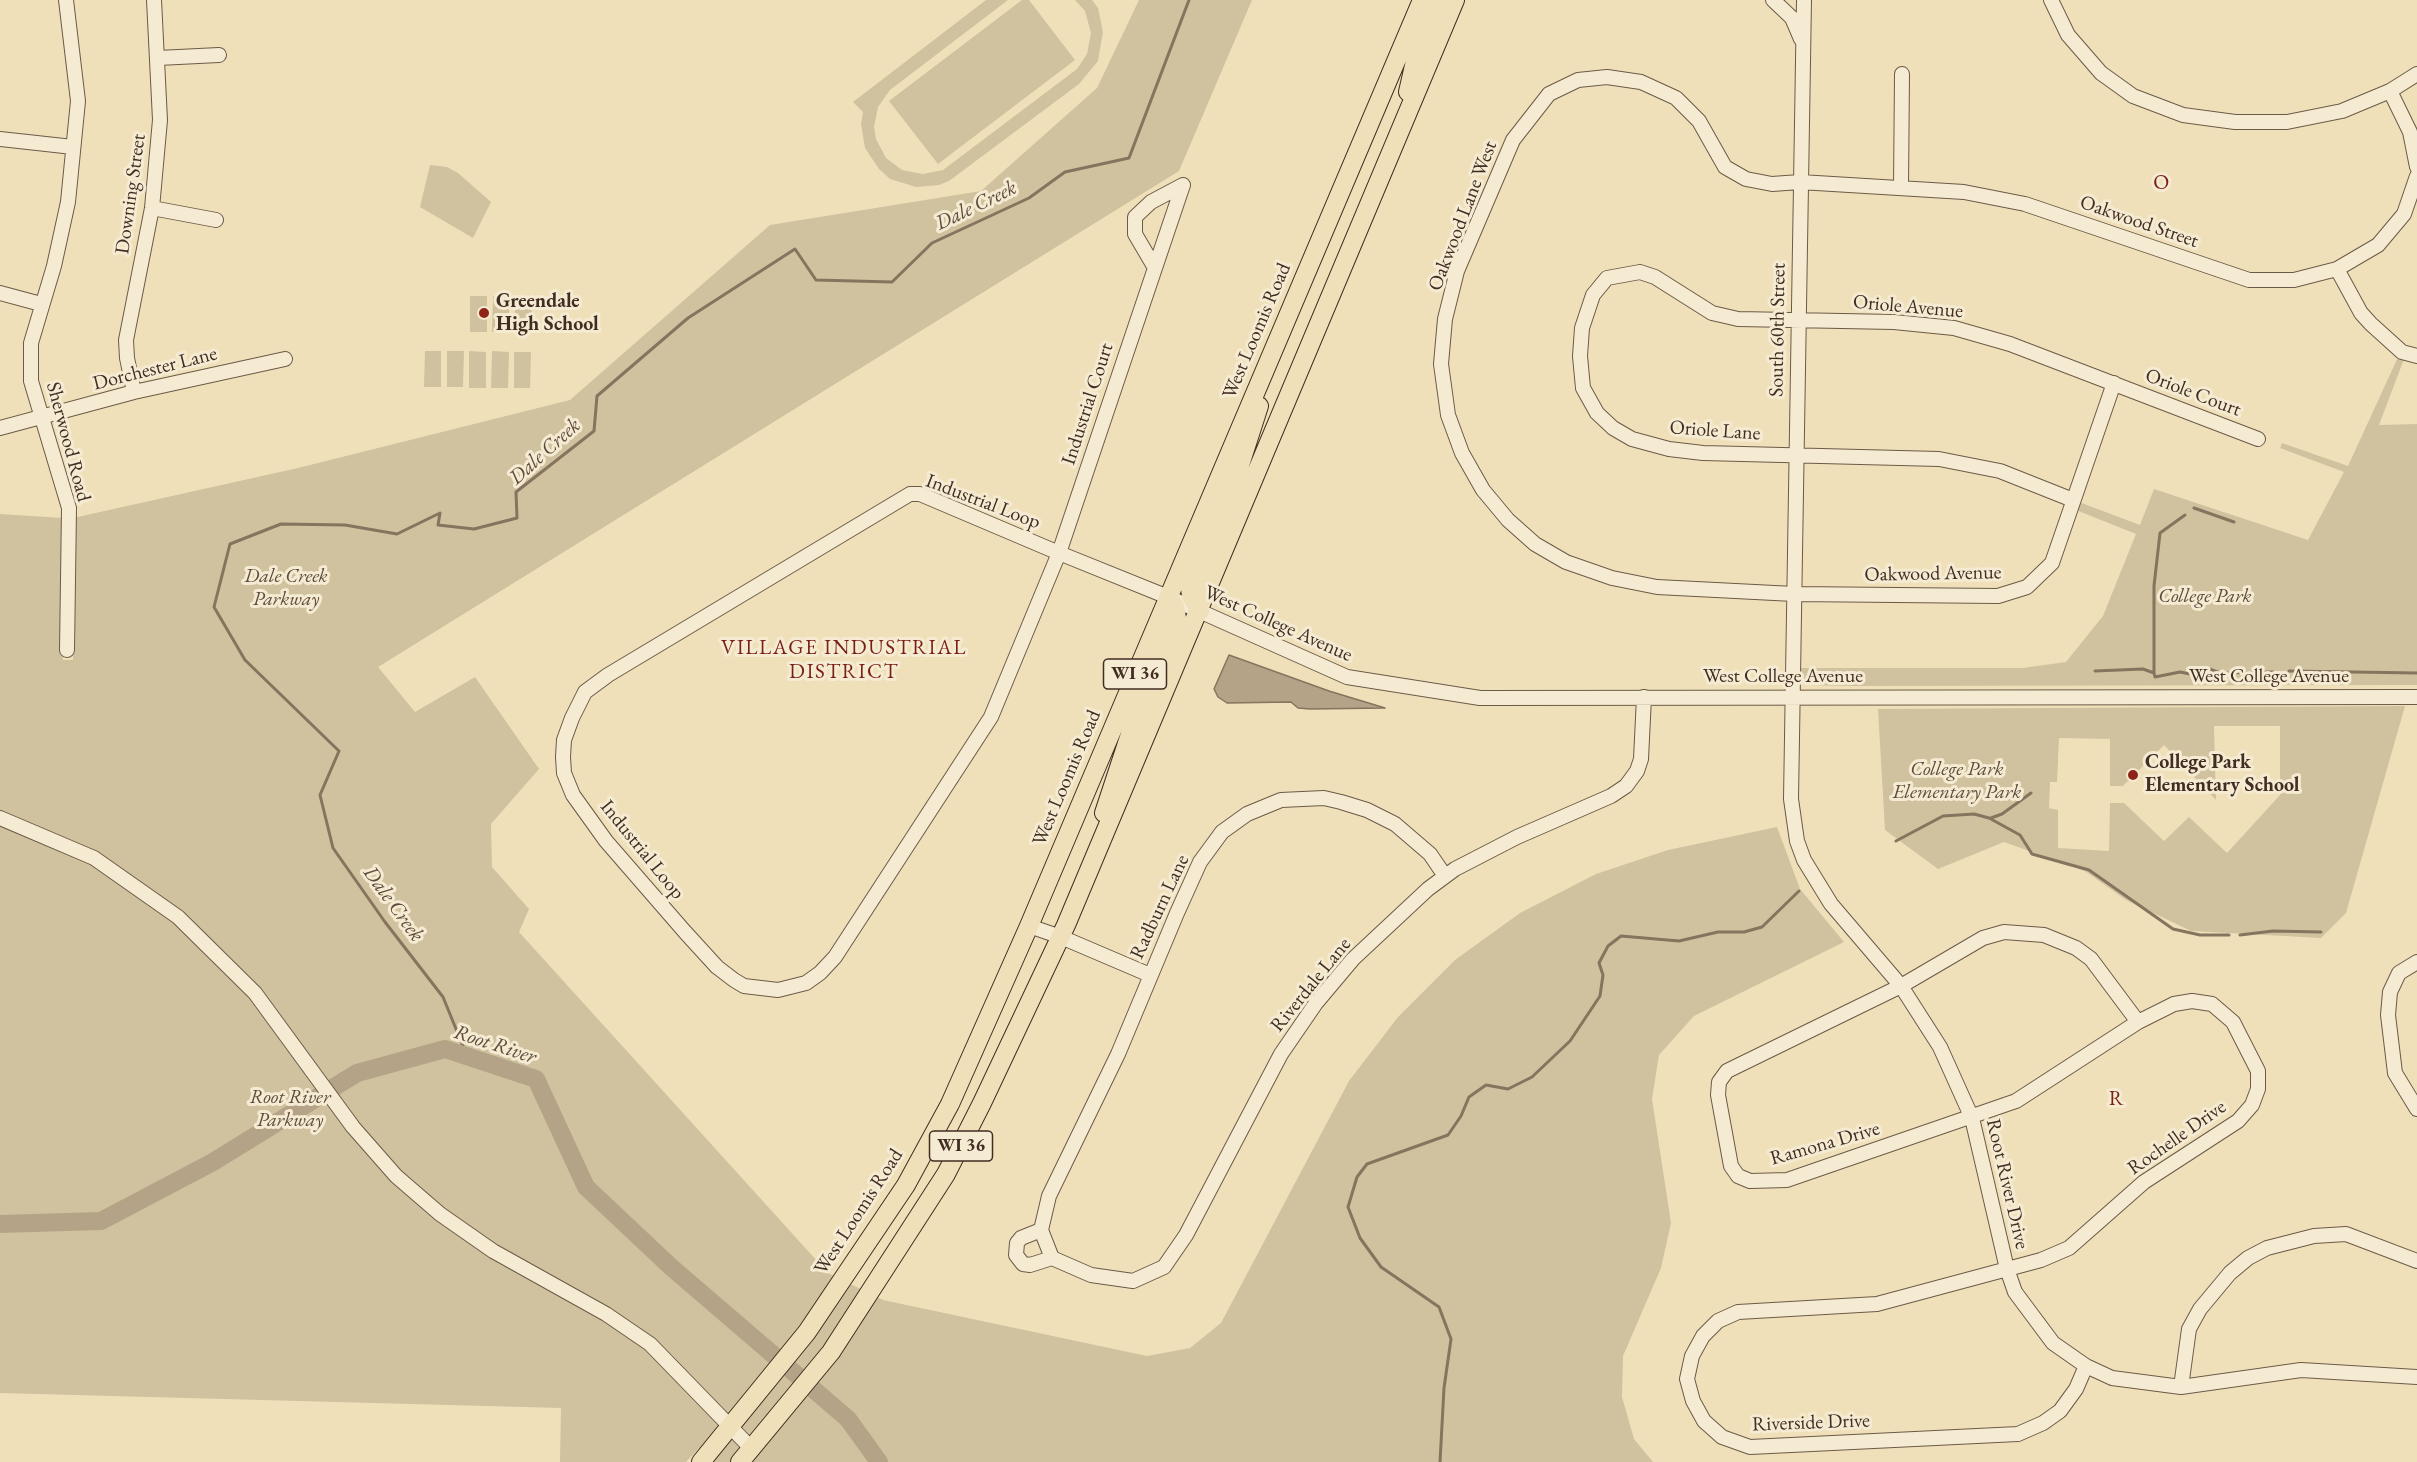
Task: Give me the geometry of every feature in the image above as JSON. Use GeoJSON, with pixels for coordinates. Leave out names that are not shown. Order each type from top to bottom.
{"type":"FeatureCollection","features":[{"type":"Feature","properties":{"kind":"main road","name":"West Loomis Road"},"geometry":{"type":"LineString","coordinates":[[701,1462],[810,1327],[906,1185],[950,1104],[1029,926],[1422,0]]}},
{"type":"Feature","properties":{"kind":"main road"},"geometry":{"type":"LineString","coordinates":[[1397,140],[1418,48],[1438,0]]}},
{"type":"Feature","properties":{"kind":"main road","name":"WI 36"},"geometry":{"type":"LineString","coordinates":[[746,1455],[837,1342],[946,1174],[1061,937],[1455,0]]}},
{"type":"Feature","properties":{"kind":"main road"},"geometry":{"type":"LineString","coordinates":[[1200,611],[1191,596],[1190,588],[1230,496],[1249,441],[1269,359]]}},
{"type":"Feature","properties":{"kind":"main road"},"geometry":{"type":"LineString","coordinates":[[1089,870],[1111,786],[1137,713],[1177,618],[1175,607],[1168,597]]}},
{"type":"Feature","properties":{"kind":"street","name":"Sherwood Road"},"geometry":{"type":"LineString","coordinates":[[66,0],[78,101],[68,202],[54,266],[31,343],[31,381],[40,419],[58,466],[69,508],[67,650]]}},
{"type":"Feature","properties":{"kind":"street","name":"Downing Street"},"geometry":{"type":"LineString","coordinates":[[134,392],[126,340],[152,208],[160,120],[154,0]]}},
{"type":"Feature","properties":{"kind":"street"},"geometry":{"type":"LineString","coordinates":[[1773,0],[1792,18],[1803,48]]}},
{"type":"Feature","properties":{"kind":"street","name":"South 60th Street"},"geometry":{"type":"LineString","coordinates":[[1792,697],[1804,0]]}},
{"type":"Feature","properties":{"kind":"street"},"geometry":{"type":"LineString","coordinates":[[2051,0],[2068,35],[2101,73],[2133,96],[2184,115],[2235,122],[2287,122],[2342,111],[2390,91],[2417,74]]}},
{"type":"Feature","properties":{"kind":"street"},"geometry":{"type":"LineString","coordinates":[[158,58],[219,55]]}},
{"type":"Feature","properties":{"kind":"street"},"geometry":{"type":"LineString","coordinates":[[1901,187],[1902,74]]}},
{"type":"Feature","properties":{"kind":"street","name":"Oakwood Lane West"},"geometry":{"type":"LineString","coordinates":[[1794,594],[1657,587],[1612,578],[1566,562],[1536,544],[1508,520],[1483,490],[1462,453],[1448,415],[1441,364],[1444,319],[1457,271],[1513,140],[1548,94],[1578,80],[1607,77],[1641,82],[1676,98],[1699,121],[1725,167],[1746,179],[1772,184],[1800,182]]}},
{"type":"Feature","properties":{"kind":"street"},"geometry":{"type":"LineString","coordinates":[[2390,91],[2410,132],[2417,167]]}},
{"type":"Feature","properties":{"kind":"street"},"geometry":{"type":"LineString","coordinates":[[0,139],[73,147]]}},
{"type":"Feature","properties":{"kind":"street","name":"Oakwood Street"},"geometry":{"type":"LineString","coordinates":[[1800,182],[1964,192],[2025,204],[2249,280],[2294,280],[2337,269],[2378,245],[2404,214],[2417,176]]}},
{"type":"Feature","properties":{"kind":"street","name":"Industrial Court"},"geometry":{"type":"LineString","coordinates":[[1059,553],[1183,185],[1151,202],[1135,217],[1135,234],[1155,268]]}},
{"type":"Feature","properties":{"kind":"street"},"geometry":{"type":"LineString","coordinates":[[152,208],[216,220]]}},
{"type":"Feature","properties":{"kind":"street"},"geometry":{"type":"LineString","coordinates":[[2337,269],[2366,318],[2402,352],[2417,356]]}},
{"type":"Feature","properties":{"kind":"street","name":"Oriole Lane"},"geometry":{"type":"LineString","coordinates":[[1797,321],[1738,319],[1712,313],[1655,277],[1640,272],[1624,273],[1607,278],[1593,295],[1582,328],[1580,356],[1583,388],[1597,413],[1613,428],[1632,439],[1680,451],[1940,459],[2000,471],[2073,500]]}},
{"type":"Feature","properties":{"kind":"street"},"geometry":{"type":"LineString","coordinates":[[0,292],[41,304]]}},
{"type":"Feature","properties":{"kind":"street","name":"Oriole Avenue"},"geometry":{"type":"LineString","coordinates":[[1797,321],[1894,322],[1954,328],[2010,344],[2114,383]]}},
{"type":"Feature","properties":{"kind":"street","name":"Dorchester Lane"},"geometry":{"type":"LineString","coordinates":[[0,428],[134,392],[285,359]]}},
{"type":"Feature","properties":{"kind":"street","name":"Oakwood Avenue"},"geometry":{"type":"LineString","coordinates":[[1794,594],[1998,596],[2026,587],[2052,563],[2114,383]]}},
{"type":"Feature","properties":{"kind":"street","name":"Oriole Court"},"geometry":{"type":"LineString","coordinates":[[2114,383],[2258,439]]}},
{"type":"Feature","properties":{"kind":"street","name":"Industrial Loop"},"geometry":{"type":"LineString","coordinates":[[1059,553],[992,717],[835,957],[807,983],[778,990],[766,990],[744,986],[717,968],[606,840],[573,795],[564,773],[564,740],[578,701],[585,692],[608,675],[910,494],[920,494],[1168,597]]}},
{"type":"Feature","properties":{"kind":"street","name":"West College Avenue"},"geometry":{"type":"LineString","coordinates":[[1168,597],[1347,677],[1480,698],[2417,697]]}},
{"type":"Feature","properties":{"kind":"street","name":"Riverdale Lane"},"geometry":{"type":"LineString","coordinates":[[1052,1258],[1091,1275],[1122,1281],[1144,1278],[1164,1267],[1186,1235],[1270,1073],[1310,1012],[1353,958],[1445,876],[1517,837],[1611,796],[1626,786],[1641,759],[1644,697]]}},
{"type":"Feature","properties":{"kind":"street","name":"Root River Drive"},"geometry":{"type":"LineString","coordinates":[[1792,697],[1791,799],[1801,850],[1816,883],[1901,986],[1940,1047],[1972,1118],[2007,1269],[2015,1292],[2029,1314],[2053,1343],[2086,1366],[2112,1378],[2181,1387],[2301,1370],[2417,1377]]}},
{"type":"Feature","properties":{"kind":"street","name":"Radburn Lane"},"geometry":{"type":"LineString","coordinates":[[1041,1230],[1049,1196],[1118,1054],[1200,862],[1222,832],[1247,814],[1281,800],[1324,798],[1367,810],[1395,824],[1430,854],[1445,876]]}},
{"type":"Feature","properties":{"kind":"street"},"geometry":{"type":"LineString","coordinates":[[0,818],[94,858],[178,917],[255,993],[353,1127],[396,1176],[440,1214],[493,1251],[606,1314],[650,1344],[730,1427],[746,1455]]}},
{"type":"Feature","properties":{"kind":"street","name":"Radburn Lane"},"geometry":{"type":"LineString","coordinates":[[1029,926],[1061,937],[1150,975]]}},
{"type":"Feature","properties":{"kind":"street","name":"Ramona Drive"},"geometry":{"type":"LineString","coordinates":[[1972,1118],[1787,1180],[1750,1181],[1738,1176],[1731,1166],[1719,1095],[1719,1082],[1727,1071],[1901,986],[1983,938],[2004,932],[2027,932],[2059,940],[2091,959],[2138,1022]]}},
{"type":"Feature","properties":{"kind":"street"},"geometry":{"type":"LineString","coordinates":[[2417,962],[2399,973],[2390,992],[2388,1015],[2395,1073],[2417,1108]]}},
{"type":"Feature","properties":{"kind":"street","name":"Rochelle Drive"},"geometry":{"type":"LineString","coordinates":[[1972,1118],[2016,1101],[2138,1022],[2174,1004],[2192,1001],[2212,1004],[2233,1022],[2258,1071],[2258,1089],[2252,1105],[2238,1121],[2144,1182],[2069,1248],[2007,1269]]}},
{"type":"Feature","properties":{"kind":"street"},"geometry":{"type":"LineString","coordinates":[[1041,1230],[1052,1258],[1030,1265],[1023,1264],[1016,1255],[1017,1243],[1021,1238],[1041,1230]]}},
{"type":"Feature","properties":{"kind":"street"},"geometry":{"type":"LineString","coordinates":[[2181,1387],[2189,1329],[2200,1309],[2230,1273],[2248,1258],[2288,1241],[2346,1234],[2417,1261]]}},
{"type":"Feature","properties":{"kind":"street","name":"Riverside Drive"},"geometry":{"type":"LineString","coordinates":[[2007,1269],[1876,1304],[1738,1312],[1719,1321],[1703,1336],[1692,1356],[1687,1379],[1693,1401],[1704,1421],[1722,1437],[1750,1447],[2018,1434],[2043,1423],[2060,1411],[2076,1389],[2086,1366]]}},
{"type":"Feature","properties":{"kind":"green space"},"geometry":{"type":"Polygon","coordinates":[[[986,0],[1008,0],[890,90],[878,107],[874,127],[876,139],[886,158],[902,170],[923,174],[943,170],[1077,69],[1087,54],[1091,33],[1085,11],[1075,0],[1092,0],[1098,8],[1103,32],[1098,61],[1079,84],[949,181],[939,185],[916,187],[890,179],[879,169],[865,148],[861,124],[863,112],[853,102],[986,0]]]}},
{"type":"Feature","properties":{"kind":"green space"},"geometry":{"type":"Polygon","coordinates":[[[1022,0],[1029,0],[1075,60],[938,164],[889,101],[1022,0]]]}},
{"type":"Feature","properties":{"kind":"green space","name":"Root River Parkway"},"geometry":{"type":"Polygon","coordinates":[[[1139,0],[1252,0],[1179,171],[378,667],[415,712],[475,677],[539,769],[491,824],[492,867],[529,909],[519,932],[828,1273],[883,1300],[1147,1356],[1190,1348],[1221,1323],[1349,1081],[1398,1017],[1455,960],[1520,913],[1596,874],[1668,850],[1777,827],[1800,889],[1844,942],[1694,1016],[1659,1055],[1652,1099],[1671,1223],[1661,1268],[1623,1356],[1622,1397],[1634,1439],[1653,1462],[712,1462],[699,1448],[686,1462],[560,1462],[561,1408],[0,1393],[0,514],[63,518],[63,660],[73,660],[73,518],[298,468],[570,400],[770,225],[981,191],[1097,88],[1139,0]]]}},
{"type":"Feature","properties":{"kind":"green space"},"geometry":{"type":"Polygon","coordinates":[[[430,165],[447,167],[458,173],[491,202],[473,238],[420,207],[430,165]]]}},
{"type":"Feature","properties":{"kind":"green space"},"geometry":{"type":"Polygon","coordinates":[[[470,296],[487,296],[487,332],[470,332],[470,296]]]}},
{"type":"Feature","properties":{"kind":"green space"},"geometry":{"type":"Polygon","coordinates":[[[493,296],[509,296],[509,332],[492,332],[493,296]]]}},
{"type":"Feature","properties":{"kind":"green space"},"geometry":{"type":"Polygon","coordinates":[[[515,296],[532,297],[531,333],[515,333],[515,296]]]}},
{"type":"Feature","properties":{"kind":"green space"},"geometry":{"type":"Polygon","coordinates":[[[425,351],[441,351],[441,387],[424,387],[425,351]]]}},
{"type":"Feature","properties":{"kind":"green space"},"geometry":{"type":"Polygon","coordinates":[[[447,351],[464,351],[463,387],[447,387],[447,351]]]}},
{"type":"Feature","properties":{"kind":"green space"},"geometry":{"type":"Polygon","coordinates":[[[469,351],[486,352],[486,388],[469,388],[469,351]]]}},
{"type":"Feature","properties":{"kind":"green space"},"geometry":{"type":"Polygon","coordinates":[[[492,351],[509,352],[508,388],[491,388],[492,351]]]}},
{"type":"Feature","properties":{"kind":"green space"},"geometry":{"type":"Polygon","coordinates":[[[514,352],[531,352],[530,388],[514,388],[514,352]]]}},
{"type":"Feature","properties":{"kind":"green space","name":"College Park"},"geometry":{"type":"Polygon","coordinates":[[[2399,355],[2404,359],[2379,425],[2417,424],[2417,685],[1849,686],[1805,685],[1801,682],[1799,668],[2023,668],[2066,662],[2103,616],[2136,534],[2076,510],[2079,502],[2140,525],[2154,489],[2308,540],[2344,472],[2280,448],[2282,443],[2348,466],[2399,355]]]}},
{"type":"Feature","properties":{"kind":"green space","name":"College Park Elementary Park"},"geometry":{"type":"Polygon","coordinates":[[[2405,706],[2346,913],[2321,938],[2191,931],[2126,900],[2085,871],[2004,842],[1938,869],[1885,830],[1878,709],[2405,706]],[[2214,726],[2216,800],[2164,745],[2123,786],[2110,786],[2110,739],[2059,738],[2057,782],[2050,782],[2049,808],[2058,810],[2058,848],[2109,851],[2110,803],[2124,803],[2164,841],[2189,817],[2227,853],[2280,795],[2280,726],[2214,726]]]}},
{"type":"Feature","properties":{"kind":"shaded area"},"geometry":{"type":"Polygon","coordinates":[[[1229,655],[1329,691],[1385,708],[1310,709],[1298,708],[1291,702],[1227,703],[1218,697],[1214,689],[1229,655]]]}},
{"type":"Feature","properties":{"kind":"waterway","name":"Dale Creek"},"geometry":{"type":"LineString","coordinates":[[467,1056],[443,997],[385,922],[333,848],[320,795],[339,751],[245,660],[214,607],[230,544],[281,524],[345,525],[397,534],[440,513],[438,525],[474,529],[517,518],[516,492],[594,431],[597,396],[688,318],[795,249],[816,280],[892,282],[932,243],[1029,198],[1065,172],[1129,158],[1189,0]]}},
{"type":"Feature","properties":{"kind":"waterway"},"geometry":{"type":"LineString","coordinates":[[2194,508],[2234,522]]}},
{"type":"Feature","properties":{"kind":"waterway"},"geometry":{"type":"LineString","coordinates":[[2154,673],[2154,586],[2160,533],[2185,515]]}},
{"type":"Feature","properties":{"kind":"waterway"},"geometry":{"type":"LineString","coordinates":[[2095,671],[2143,669],[2154,673],[2155,677],[2180,672],[2190,674],[2194,671],[2199,674],[2207,668],[2220,673],[2273,672]]}},
{"type":"Feature","properties":{"kind":"waterway"},"geometry":{"type":"LineString","coordinates":[[2289,671],[2417,673]]}},
{"type":"Feature","properties":{"kind":"waterway"},"geometry":{"type":"LineString","coordinates":[[1991,818],[2002,814],[2031,793]]}},
{"type":"Feature","properties":{"kind":"waterway"},"geometry":{"type":"LineString","coordinates":[[1896,841],[1943,816],[1974,814],[1989,818],[2020,835],[2032,854],[2089,870],[2173,929],[2200,935],[2229,935]]}},
{"type":"Feature","properties":{"kind":"waterway"},"geometry":{"type":"LineString","coordinates":[[1440,1462],[1444,1388],[1451,1339],[1439,1307],[1381,1267],[1360,1238],[1348,1207],[1357,1177],[1367,1164],[1448,1135],[1461,1116],[1469,1097],[1486,1085],[1508,1089],[1532,1077],[1570,1041],[1600,996],[1603,975],[1599,963],[1608,946],[1621,936],[1679,941],[1718,932],[1744,932],[1762,927],[1799,891]]}},
{"type":"Feature","properties":{"kind":"waterway"},"geometry":{"type":"LineString","coordinates":[[2240,935],[2273,931],[2321,932]]}},
{"type":"Feature","properties":{"kind":"waterway","name":"Root River"},"geometry":{"type":"LineString","coordinates":[[0,1224],[101,1221],[213,1162],[357,1073],[445,1049],[536,1079],[586,1187],[671,1267],[848,1419],[879,1462]]}},
{"type":"Feature","properties":{"kind":"place","name":"Greendale High School"},"geometry":{"type":"Point","coordinates":[484,313]}},
{"type":"Feature","properties":{"kind":"place","name":"College Park Elementary School"},"geometry":{"type":"Point","coordinates":[2133,775]}},
{"type":"Feature","properties":{"kind":"district","name":"O"},"geometry":{"type":"Point","coordinates":[2162,183]}},
{"type":"Feature","properties":{"kind":"district","name":"VILLAGE INDUSTRIAL DISTRICT"},"geometry":{"type":"Point","coordinates":[844,660]}},
{"type":"Feature","properties":{"kind":"district","name":"R"},"geometry":{"type":"Point","coordinates":[2117,1099]}},
{"type":"Feature","properties":{"kind":"park label","name":"Dale Creek Parkway"},"geometry":{"type":"Point","coordinates":[286,588]}}]}
